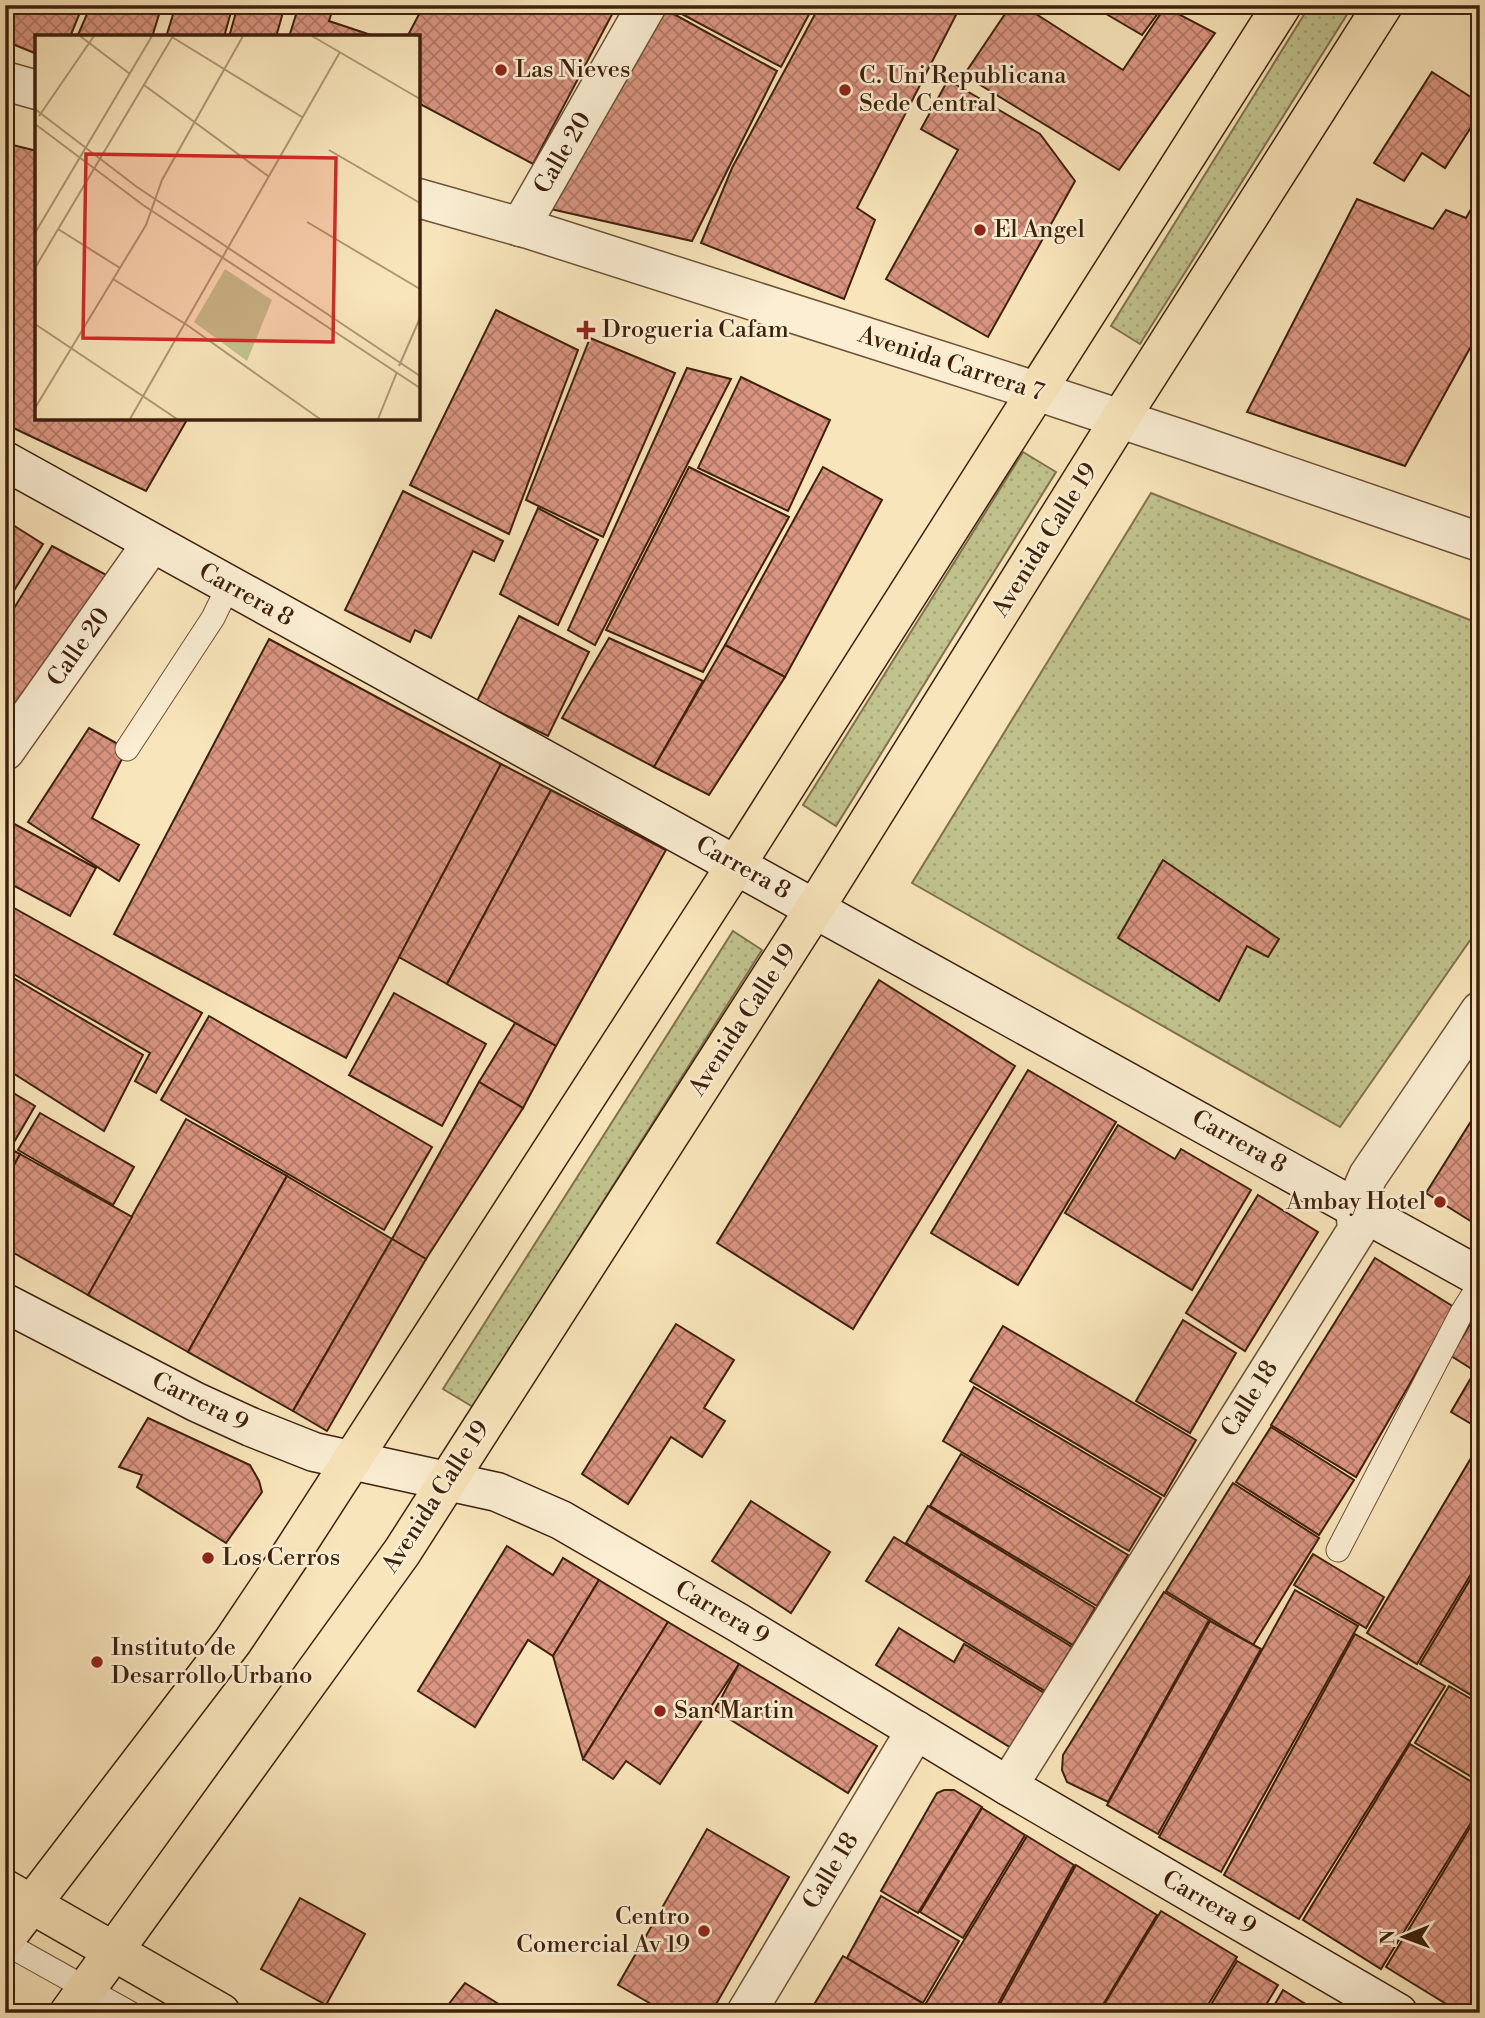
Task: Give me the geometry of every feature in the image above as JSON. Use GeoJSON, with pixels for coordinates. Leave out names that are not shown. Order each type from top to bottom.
{"type":"FeatureCollection","features":[{"type":"Feature","properties":{"kind":"main road"},"geometry":{"type":"LineString","coordinates":[[5,1941],[18,1897],[233,1641],[262,1599],[736,864],[1282,5]]}},
{"type":"Feature","properties":{"kind":"main road","name":"Avenida Calle 19"},"geometry":{"type":"LineString","coordinates":[[78,2000],[379,1584],[815,908],[1120,419],[1383,5]]}},
{"type":"Feature","properties":{"kind":"main road"},"geometry":{"type":"LineString","coordinates":[[18,1897],[221,2013]]}},
{"type":"Feature","properties":{"kind":"street","name":"Calle 20"},"geometry":{"type":"LineString","coordinates":[[520,227],[646,5]]}},
{"type":"Feature","properties":{"kind":"street"},"geometry":{"type":"LineString","coordinates":[[5,81],[35,89]]}},
{"type":"Feature","properties":{"kind":"street","name":"Avenida Carrera 7"},"geometry":{"type":"LineString","coordinates":[[420,199],[520,227],[1036,391],[1480,542]]}},
{"type":"Feature","properties":{"kind":"street","name":"Carrera 8"},"geometry":{"type":"LineString","coordinates":[[5,461],[1480,1276]]}},
{"type":"Feature","properties":{"kind":"street","name":"Calle 20"},"geometry":{"type":"LineString","coordinates":[[5,751],[152,543]]}},
{"type":"Feature","properties":{"kind":"street","name":"Calle 18"},"geometry":{"type":"LineString","coordinates":[[1008,1786],[1357,1230],[1355,1206],[1368,1176],[1480,1011]]}},
{"type":"Feature","properties":{"kind":"street","name":"Carrera 9"},"geometry":{"type":"LineString","coordinates":[[5,1303],[196,1402],[314,1452],[497,1492],[561,1520],[737,1622],[1008,1786],[1398,2013]]}},
{"type":"Feature","properties":{"kind":"street","name":"Calle 18"},"geometry":{"type":"LineString","coordinates":[[746,2013],[916,1730]]}},
{"type":"Feature","properties":{"kind":"lane"},"geometry":{"type":"LineString","coordinates":[[127,750],[213,618],[229,585]]}},
{"type":"Feature","properties":{"kind":"lane"},"geometry":{"type":"LineString","coordinates":[[1338,1550],[1455,1325],[1480,1284]]}},
{"type":"Feature","properties":{"kind":"lane"},"geometry":{"type":"LineString","coordinates":[[5,1941],[78,2000],[130,2013]]}},
{"type":"Feature","properties":{"kind":"green space"},"geometry":{"type":"Polygon","coordinates":[[[1310,5],[1353,5],[1140,344],[1111,326],[1310,5]]]}},
{"type":"Feature","properties":{"kind":"green space"},"geometry":{"type":"Polygon","coordinates":[[[1023,452],[1056,472],[836,826],[803,805],[1023,452]]]}},
{"type":"Feature","properties":{"kind":"green space"},"geometry":{"type":"Polygon","coordinates":[[[1151,493],[1480,624],[1480,926],[1340,1127],[912,883],[1151,493]]]}},
{"type":"Feature","properties":{"kind":"green space"},"geometry":{"type":"Polygon","coordinates":[[[733,931],[762,950],[473,1407],[443,1389],[733,931]]]}},
{"type":"Feature","properties":{"kind":"building"},"geometry":{"type":"Polygon","coordinates":[[[5,5],[83,5],[71,35],[35,35],[35,53],[5,41],[5,5]]]}},
{"type":"Feature","properties":{"kind":"building"},"geometry":{"type":"Polygon","coordinates":[[[91,5],[162,5],[153,35],[78,35],[91,5]]]}},
{"type":"Feature","properties":{"kind":"building"},"geometry":{"type":"Polygon","coordinates":[[[176,5],[233,5],[225,35],[167,35],[176,5]]]}},
{"type":"Feature","properties":{"kind":"building"},"geometry":{"type":"Polygon","coordinates":[[[238,5],[285,5],[277,35],[230,35],[238,5]]]}},
{"type":"Feature","properties":{"kind":"building"},"geometry":{"type":"Polygon","coordinates":[[[299,5],[334,5],[329,21],[371,35],[290,35],[299,5]]]}},
{"type":"Feature","properties":{"kind":"building","name":"Las Nieves"},"geometry":{"type":"Polygon","coordinates":[[[424,5],[617,5],[533,164],[420,104],[420,35],[408,35],[424,5]]]}},
{"type":"Feature","properties":{"kind":"building"},"geometry":{"type":"Polygon","coordinates":[[[665,5],[814,5],[781,67],[665,5]]]}},
{"type":"Feature","properties":{"kind":"building","name":"C. Uni Republicana Sede Central"},"geometry":{"type":"Polygon","coordinates":[[[820,5],[938,5],[957,13],[857,208],[875,220],[844,299],[701,243],[732,168],[820,5]]]}},
{"type":"Feature","properties":{"kind":"building"},"geometry":{"type":"Polygon","coordinates":[[[1011,5],[1022,5],[1123,70],[1165,7],[1215,33],[1119,170],[964,75],[1011,5]]]}},
{"type":"Feature","properties":{"kind":"building"},"geometry":{"type":"Polygon","coordinates":[[[1091,5],[1164,5],[1142,35],[1091,5]]]}},
{"type":"Feature","properties":{"kind":"building"},"geometry":{"type":"Polygon","coordinates":[[[661,7],[777,71],[692,241],[542,207],[661,7]]]}},
{"type":"Feature","properties":{"kind":"building"},"geometry":{"type":"Polygon","coordinates":[[[1432,72],[1480,103],[1480,113],[1445,168],[1422,153],[1404,181],[1374,163],[1432,72]]]}},
{"type":"Feature","properties":{"kind":"building","name":"El Angel"},"geometry":{"type":"Polygon","coordinates":[[[948,80],[1040,134],[1075,181],[988,337],[886,279],[958,150],[921,129],[948,80]]]}},
{"type":"Feature","properties":{"kind":"building"},"geometry":{"type":"Polygon","coordinates":[[[5,143],[35,150],[35,420],[187,420],[146,491],[5,424],[5,143]]]}},
{"type":"Feature","properties":{"kind":"building"},"geometry":{"type":"Polygon","coordinates":[[[1480,193],[1480,330],[1405,466],[1247,412],[1357,199],[1433,229],[1446,210],[1466,218],[1480,193]]]}},
{"type":"Feature","properties":{"kind":"building"},"geometry":{"type":"Polygon","coordinates":[[[496,310],[578,350],[509,534],[410,485],[496,310]]]}},
{"type":"Feature","properties":{"kind":"building"},"geometry":{"type":"Polygon","coordinates":[[[590,338],[675,373],[603,537],[526,500],[590,338]]]}},
{"type":"Feature","properties":{"kind":"building"},"geometry":{"type":"Polygon","coordinates":[[[687,368],[731,379],[595,645],[568,630],[687,368]]]}},
{"type":"Feature","properties":{"kind":"building"},"geometry":{"type":"Polygon","coordinates":[[[741,377],[830,420],[788,511],[698,468],[741,377]]]}},
{"type":"Feature","properties":{"kind":"building"},"geometry":{"type":"Polygon","coordinates":[[[689,467],[789,517],[703,672],[606,630],[689,467]]]}},
{"type":"Feature","properties":{"kind":"building"},"geometry":{"type":"Polygon","coordinates":[[[823,467],[882,500],[785,677],[725,645],[823,467]]]}},
{"type":"Feature","properties":{"kind":"building"},"geometry":{"type":"Polygon","coordinates":[[[403,491],[503,541],[494,561],[473,551],[431,638],[415,630],[410,642],[345,610],[403,491]]]}},
{"type":"Feature","properties":{"kind":"building"},"geometry":{"type":"Polygon","coordinates":[[[538,508],[598,540],[558,625],[500,594],[538,508]]]}},
{"type":"Feature","properties":{"kind":"building"},"geometry":{"type":"Polygon","coordinates":[[[5,520],[43,544],[5,605],[5,520]]]}},
{"type":"Feature","properties":{"kind":"building"},"geometry":{"type":"Polygon","coordinates":[[[52,546],[114,579],[5,737],[5,623],[52,546]]]}},
{"type":"Feature","properties":{"kind":"building"},"geometry":{"type":"Polygon","coordinates":[[[519,616],[589,652],[548,736],[477,701],[519,616]]]}},
{"type":"Feature","properties":{"kind":"building"},"geometry":{"type":"Polygon","coordinates":[[[609,638],[703,681],[654,767],[562,718],[609,638]]]}},
{"type":"Feature","properties":{"kind":"building"},"geometry":{"type":"Polygon","coordinates":[[[269,639],[501,764],[346,1058],[114,934],[269,639]]]}},
{"type":"Feature","properties":{"kind":"building"},"geometry":{"type":"Polygon","coordinates":[[[725,645],[785,677],[709,795],[654,767],[725,645]]]}},
{"type":"Feature","properties":{"kind":"building"},"geometry":{"type":"Polygon","coordinates":[[[89,728],[127,749],[92,818],[139,845],[119,881],[28,822],[89,728]]]}},
{"type":"Feature","properties":{"kind":"building"},"geometry":{"type":"Polygon","coordinates":[[[501,764],[551,790],[447,984],[399,957],[501,764]]]}},
{"type":"Feature","properties":{"kind":"building"},"geometry":{"type":"Polygon","coordinates":[[[551,790],[666,850],[556,1046],[447,984],[551,790]]]}},
{"type":"Feature","properties":{"kind":"building"},"geometry":{"type":"Polygon","coordinates":[[[5,819],[96,868],[70,916],[5,881],[5,819]]]}},
{"type":"Feature","properties":{"kind":"building"},"geometry":{"type":"Polygon","coordinates":[[[1163,860],[1279,939],[1268,957],[1247,946],[1219,1001],[1118,938],[1163,860]]]}},
{"type":"Feature","properties":{"kind":"building"},"geometry":{"type":"Polygon","coordinates":[[[5,903],[202,1013],[156,1093],[135,1081],[150,1053],[5,969],[5,903]]]}},
{"type":"Feature","properties":{"kind":"building"},"geometry":{"type":"Polygon","coordinates":[[[5,973],[143,1055],[104,1131],[5,1068],[5,973]]]}},
{"type":"Feature","properties":{"kind":"building"},"geometry":{"type":"Polygon","coordinates":[[[879,980],[1015,1066],[853,1329],[717,1243],[879,980]]]}},
{"type":"Feature","properties":{"kind":"building"},"geometry":{"type":"Polygon","coordinates":[[[394,993],[486,1044],[442,1126],[349,1075],[394,993]]]}},
{"type":"Feature","properties":{"kind":"building"},"geometry":{"type":"Polygon","coordinates":[[[209,1016],[432,1147],[384,1230],[161,1100],[209,1016]]]}},
{"type":"Feature","properties":{"kind":"building"},"geometry":{"type":"Polygon","coordinates":[[[515,1023],[556,1046],[523,1108],[479,1082],[515,1023]]]}},
{"type":"Feature","properties":{"kind":"building"},"geometry":{"type":"Polygon","coordinates":[[[1028,1070],[1116,1122],[1018,1285],[931,1233],[1028,1070]]]}},
{"type":"Feature","properties":{"kind":"building"},"geometry":{"type":"Polygon","coordinates":[[[479,1082],[523,1108],[426,1259],[392,1239],[479,1082]]]}},
{"type":"Feature","properties":{"kind":"building"},"geometry":{"type":"Polygon","coordinates":[[[5,1088],[35,1106],[10,1149],[5,1146],[5,1088]]]}},
{"type":"Feature","properties":{"kind":"building"},"geometry":{"type":"Polygon","coordinates":[[[1480,1107],[1480,1227],[1426,1193],[1480,1107]]]}},
{"type":"Feature","properties":{"kind":"building"},"geometry":{"type":"Polygon","coordinates":[[[40,1113],[134,1167],[113,1205],[18,1150],[40,1113]]]}},
{"type":"Feature","properties":{"kind":"building"},"geometry":{"type":"Polygon","coordinates":[[[186,1119],[287,1176],[188,1352],[88,1295],[186,1119]]]}},
{"type":"Feature","properties":{"kind":"building"},"geometry":{"type":"Polygon","coordinates":[[[1118,1125],[1175,1159],[1181,1149],[1251,1190],[1192,1290],[1065,1213],[1118,1125]]]}},
{"type":"Feature","properties":{"kind":"building"},"geometry":{"type":"Polygon","coordinates":[[[5,1146],[20,1154],[5,1182],[5,1146]]]}},
{"type":"Feature","properties":{"kind":"building"},"geometry":{"type":"Polygon","coordinates":[[[20,1154],[132,1217],[88,1295],[5,1248],[5,1182],[20,1154]]]}},
{"type":"Feature","properties":{"kind":"building"},"geometry":{"type":"Polygon","coordinates":[[[287,1176],[392,1239],[293,1411],[188,1352],[287,1176]]]}},
{"type":"Feature","properties":{"kind":"building"},"geometry":{"type":"Polygon","coordinates":[[[1258,1195],[1318,1232],[1245,1351],[1186,1313],[1258,1195]]]}},
{"type":"Feature","properties":{"kind":"building"},"geometry":{"type":"Polygon","coordinates":[[[392,1239],[426,1259],[327,1431],[293,1411],[392,1239]]]}},
{"type":"Feature","properties":{"kind":"building"},"geometry":{"type":"Polygon","coordinates":[[[1375,1258],[1454,1307],[1356,1477],[1271,1425],[1375,1258]]]}},
{"type":"Feature","properties":{"kind":"building"},"geometry":{"type":"Polygon","coordinates":[[[1478,1311],[1480,1429],[1451,1412],[1475,1371],[1451,1356],[1478,1311]]]}},
{"type":"Feature","properties":{"kind":"building"},"geometry":{"type":"Polygon","coordinates":[[[1183,1320],[1236,1353],[1190,1433],[1136,1401],[1183,1320]]]}},
{"type":"Feature","properties":{"kind":"building"},"geometry":{"type":"Polygon","coordinates":[[[676,1324],[734,1360],[704,1408],[725,1421],[702,1457],[671,1437],[628,1504],[582,1474],[676,1324]]]}},
{"type":"Feature","properties":{"kind":"building"},"geometry":{"type":"Polygon","coordinates":[[[1003,1326],[1196,1440],[1164,1496],[970,1381],[1003,1326]]]}},
{"type":"Feature","properties":{"kind":"building"},"geometry":{"type":"Polygon","coordinates":[[[974,1387],[1161,1498],[1129,1551],[943,1441],[974,1387]]]}},
{"type":"Feature","properties":{"kind":"building"},"geometry":{"type":"Polygon","coordinates":[[[148,1418],[250,1465],[262,1492],[226,1543],[137,1487],[142,1475],[119,1467],[148,1418]]]}},
{"type":"Feature","properties":{"kind":"building"},"geometry":{"type":"Polygon","coordinates":[[[1271,1427],[1354,1480],[1319,1535],[1236,1482],[1271,1427]]]}},
{"type":"Feature","properties":{"kind":"building"},"geometry":{"type":"Polygon","coordinates":[[[1480,1443],[1480,1559],[1417,1664],[1367,1633],[1480,1443]]]}},
{"type":"Feature","properties":{"kind":"building"},"geometry":{"type":"Polygon","coordinates":[[[961,1454],[1128,1555],[1097,1606],[930,1506],[961,1454]]]}},
{"type":"Feature","properties":{"kind":"building"},"geometry":{"type":"Polygon","coordinates":[[[1233,1483],[1319,1538],[1253,1645],[1166,1591],[1233,1483]]]}},
{"type":"Feature","properties":{"kind":"building"},"geometry":{"type":"Polygon","coordinates":[[[751,1501],[830,1552],[791,1613],[712,1561],[751,1501]]]}},
{"type":"Feature","properties":{"kind":"building"},"geometry":{"type":"Polygon","coordinates":[[[928,1506],[1095,1608],[1073,1645],[906,1543],[928,1506]]]}},
{"type":"Feature","properties":{"kind":"building"},"geometry":{"type":"Polygon","coordinates":[[[894,1537],[1072,1647],[1045,1691],[866,1581],[894,1537]]]}},
{"type":"Feature","properties":{"kind":"building"},"geometry":{"type":"Polygon","coordinates":[[[507,1546],[553,1575],[563,1558],[599,1580],[553,1656],[528,1640],[475,1727],[418,1691],[507,1546]]]}},
{"type":"Feature","properties":{"kind":"building"},"geometry":{"type":"Polygon","coordinates":[[[1313,1554],[1384,1597],[1366,1628],[1294,1585],[1313,1554]]]}},
{"type":"Feature","properties":{"kind":"building"},"geometry":{"type":"Polygon","coordinates":[[[1480,1563],[1480,1680],[1471,1695],[1420,1664],[1480,1563]]]}},
{"type":"Feature","properties":{"kind":"building"},"geometry":{"type":"Polygon","coordinates":[[[599,1580],[668,1622],[583,1759],[553,1656],[599,1580]]]}},
{"type":"Feature","properties":{"kind":"building"},"geometry":{"type":"Polygon","coordinates":[[[1295,1590],[1358,1626],[1221,1872],[1159,1837],[1295,1590]]]}},
{"type":"Feature","properties":{"kind":"building"},"geometry":{"type":"Polygon","coordinates":[[[1164,1592],[1209,1620],[1108,1802],[1067,1782],[1062,1770],[1063,1755],[1164,1592]]]}},
{"type":"Feature","properties":{"kind":"building"},"geometry":{"type":"Polygon","coordinates":[[[1210,1621],[1261,1649],[1158,1834],[1107,1805],[1210,1621]]]}},
{"type":"Feature","properties":{"kind":"building","name":"San Martin"},"geometry":{"type":"Polygon","coordinates":[[[668,1622],[739,1664],[660,1784],[626,1761],[613,1779],[583,1759],[668,1622]]]}},
{"type":"Feature","properties":{"kind":"building"},"geometry":{"type":"Polygon","coordinates":[[[899,1628],[954,1662],[964,1644],[1046,1694],[1013,1749],[876,1665],[899,1628]]]}},
{"type":"Feature","properties":{"kind":"building"},"geometry":{"type":"Polygon","coordinates":[[[1355,1634],[1445,1686],[1299,1919],[1224,1875],[1355,1634]]]}},
{"type":"Feature","properties":{"kind":"building"},"geometry":{"type":"Polygon","coordinates":[[[739,1664],[877,1746],[848,1793],[715,1710],[739,1664]]]}},
{"type":"Feature","properties":{"kind":"building"},"geometry":{"type":"Polygon","coordinates":[[[1449,1686],[1480,1704],[1480,1782],[1415,1743],[1449,1686]]]}},
{"type":"Feature","properties":{"kind":"building"},"geometry":{"type":"Polygon","coordinates":[[[1410,1744],[1480,1787],[1480,1808],[1381,1969],[1303,1920],[1410,1744]]]}},
{"type":"Feature","properties":{"kind":"building"},"geometry":{"type":"Polygon","coordinates":[[[954,1790],[982,1807],[918,1913],[881,1891],[937,1793],[954,1790]]]}},
{"type":"Feature","properties":{"kind":"building"},"geometry":{"type":"Polygon","coordinates":[[[982,1808],[1025,1835],[963,1938],[920,1912],[982,1808]]]}},
{"type":"Feature","properties":{"kind":"building"},"geometry":{"type":"Polygon","coordinates":[[[1480,1811],[1480,1998],[1471,2013],[1461,2013],[1386,1967],[1480,1811]]]}},
{"type":"Feature","properties":{"kind":"building","name":"Centro Comercial Av 19"},"geometry":{"type":"Polygon","coordinates":[[[707,1829],[789,1877],[711,2013],[667,2013],[618,1985],[707,1829]]]}},
{"type":"Feature","properties":{"kind":"building"},"geometry":{"type":"Polygon","coordinates":[[[1027,1836],[1074,1865],[993,2013],[920,2013],[1027,1836]]]}},
{"type":"Feature","properties":{"kind":"building"},"geometry":{"type":"Polygon","coordinates":[[[1076,1865],[1157,1915],[1098,2013],[995,2013],[1076,1865]]]}},
{"type":"Feature","properties":{"kind":"building"},"geometry":{"type":"Polygon","coordinates":[[[881,1896],[959,1941],[923,2003],[847,1958],[881,1896]]]}},
{"type":"Feature","properties":{"kind":"building"},"geometry":{"type":"Polygon","coordinates":[[[300,1898],[365,1934],[326,2005],[261,1969],[300,1898]]]}},
{"type":"Feature","properties":{"kind":"building"},"geometry":{"type":"Polygon","coordinates":[[[1161,1911],[1237,1957],[1203,2013],[1099,2013],[1161,1911]]]}},
{"type":"Feature","properties":{"kind":"building"},"geometry":{"type":"Polygon","coordinates":[[[843,1956],[922,2003],[916,2013],[831,2013],[815,2003],[843,1956]]]}},
{"type":"Feature","properties":{"kind":"building"},"geometry":{"type":"Polygon","coordinates":[[[1237,1961],[1278,1985],[1261,2013],[1206,2013],[1237,1961]]]}},
{"type":"Feature","properties":{"kind":"building"},"geometry":{"type":"Polygon","coordinates":[[[465,1983],[513,2013],[442,2013],[465,1983]]]}},
{"type":"Feature","properties":{"kind":"building"},"geometry":{"type":"Polygon","coordinates":[[[1283,1990],[1320,2013],[1270,2013],[1283,1990]]]}},
{"type":"Feature","properties":{"kind":"place","name":"Las Nieves"},"geometry":{"type":"Point","coordinates":[501,70]}},
{"type":"Feature","properties":{"kind":"place","name":"C. Uni Republicana Sede Central"},"geometry":{"type":"Point","coordinates":[845,90]}},
{"type":"Feature","properties":{"kind":"place","name":"El Angel"},"geometry":{"type":"Point","coordinates":[980,230]}},
{"type":"Feature","properties":{"kind":"place","name":"Drogueria Cafam"},"geometry":{"type":"Point","coordinates":[586,330]}},
{"type":"Feature","properties":{"kind":"place","name":"Ambay Hotel"},"geometry":{"type":"Point","coordinates":[1440,1202]}},
{"type":"Feature","properties":{"kind":"place","name":"Los Cerros"},"geometry":{"type":"Point","coordinates":[208,1558]}},
{"type":"Feature","properties":{"kind":"place","name":"Instituto de Desarrollo Urbano"},"geometry":{"type":"Point","coordinates":[97,1662]}},
{"type":"Feature","properties":{"kind":"place","name":"San Martin"},"geometry":{"type":"Point","coordinates":[660,1711]}},
{"type":"Feature","properties":{"kind":"place","name":"Centro Comercial Av 19"},"geometry":{"type":"Point","coordinates":[704,1931]}}]}
